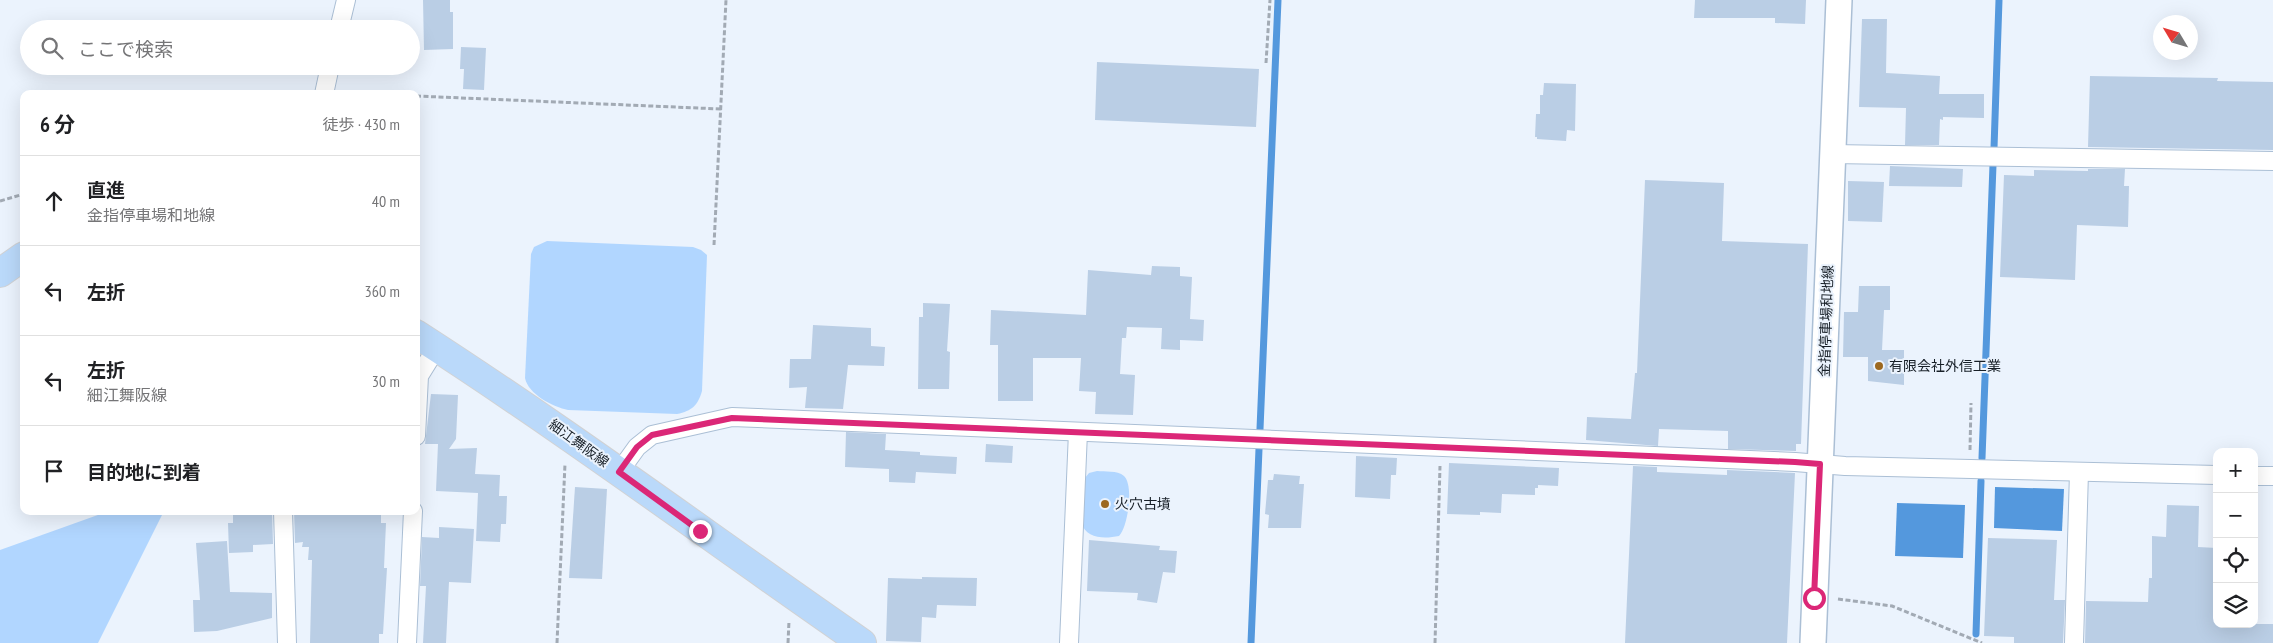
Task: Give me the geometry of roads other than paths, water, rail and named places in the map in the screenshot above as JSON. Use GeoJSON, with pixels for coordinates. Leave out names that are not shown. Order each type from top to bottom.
{"type":"FeatureCollection","features":[{"type":"Feature","properties":{"kind":"main road","name":"金指停車場和地線"},"geometry":{"type":"LineString","coordinates":[[1812,643],[1839,0]]}},
{"type":"Feature","properties":{"kind":"main road"},"geometry":{"type":"LineString","coordinates":[[0,273],[20,259]]}},
{"type":"Feature","properties":{"kind":"main road","name":"細江舞阪線"},"geometry":{"type":"LineString","coordinates":[[427,341],[578,442],[862,643]]}},
{"type":"Feature","properties":{"kind":"street"},"geometry":{"type":"LineString","coordinates":[[341,20],[346,0]]}},
{"type":"Feature","properties":{"kind":"street"},"geometry":{"type":"LineString","coordinates":[[324,90],[328,75]]}},
{"type":"Feature","properties":{"kind":"street"},"geometry":{"type":"LineString","coordinates":[[1832,154],[2273,161]]}},
{"type":"Feature","properties":{"kind":"street"},"geometry":{"type":"LineString","coordinates":[[420,372],[427,341]]}},
{"type":"Feature","properties":{"kind":"street"},"geometry":{"type":"LineString","coordinates":[[619,472],[637,447],[652,435],[732,418],[1820,464],[2213,475]]}},
{"type":"Feature","properties":{"kind":"street"},"geometry":{"type":"LineString","coordinates":[[1069,643],[1078,432]]}},
{"type":"Feature","properties":{"kind":"street"},"geometry":{"type":"LineString","coordinates":[[2074,643],[2079,472]]}},
{"type":"Feature","properties":{"kind":"street"},"geometry":{"type":"LineString","coordinates":[[2258,476],[2273,476]]}},
{"type":"Feature","properties":{"kind":"street"},"geometry":{"type":"LineString","coordinates":[[283,515],[287,643]]}},
{"type":"Feature","properties":{"kind":"street"},"geometry":{"type":"LineString","coordinates":[[406,643],[413,515]]}},
{"type":"Feature","properties":{"kind":"water"},"geometry":{"type":"Polygon","coordinates":[[[1995,487],[2064,489],[2062,531],[1994,528],[1995,487]]]}},
{"type":"Feature","properties":{"kind":"water"},"geometry":{"type":"Polygon","coordinates":[[[1897,503],[1965,505],[1963,558],[1895,556],[1897,503]]]}},
{"type":"Feature","properties":{"kind":"waterway"},"geometry":{"type":"LineString","coordinates":[[1260,429],[1278,0]]}},
{"type":"Feature","properties":{"kind":"waterway"},"geometry":{"type":"LineString","coordinates":[[1994,148],[1999,0]]}},
{"type":"Feature","properties":{"kind":"waterway"},"geometry":{"type":"LineString","coordinates":[[1982,458],[1993,165]]}},
{"type":"Feature","properties":{"kind":"waterway"},"geometry":{"type":"LineString","coordinates":[[1251,643],[1259,449]]}},
{"type":"Feature","properties":{"kind":"waterway"},"geometry":{"type":"LineString","coordinates":[[1976,634],[1981,481]]}},
{"type":"Feature","properties":{"kind":"place","name":"有限会社外信工業"},"geometry":{"type":"Point","coordinates":[1879,366]}},
{"type":"Feature","properties":{"kind":"place","name":"火穴古墳"},"geometry":{"type":"Point","coordinates":[1105,504]}}]}
